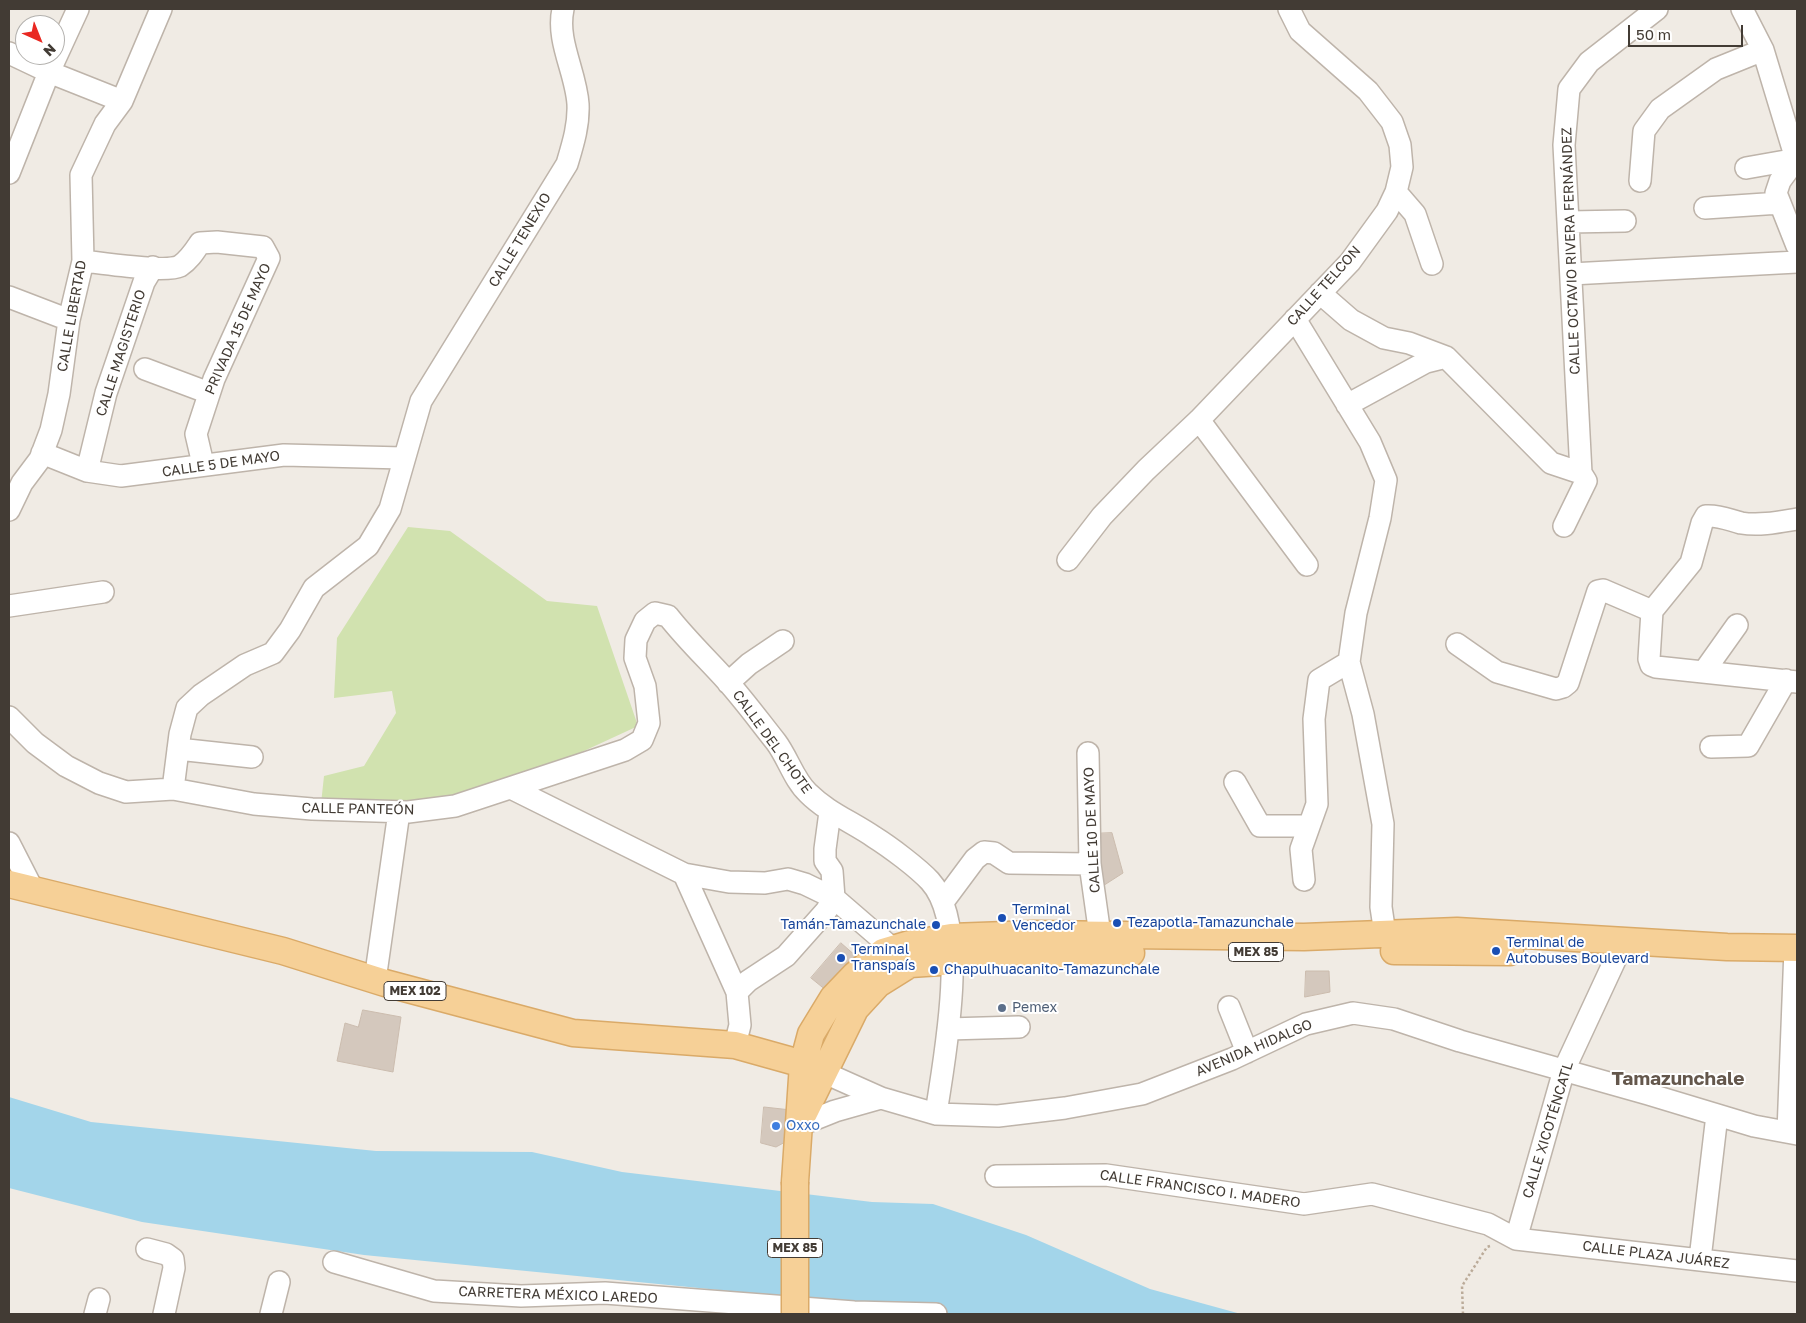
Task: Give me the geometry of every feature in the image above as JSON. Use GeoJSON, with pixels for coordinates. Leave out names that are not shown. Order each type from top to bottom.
{"type":"FeatureCollection","features":[{"type":"Feature","properties":{"kind":"main road","name":"MEX 102"},"geometry":{"type":"LineString","coordinates":[[21,887],[265,946],[375,980],[573,1033],[735,1045],[814,1068]]}},
{"type":"Feature","properties":{"kind":"main road","name":"MEX 85"},"geometry":{"type":"LineString","coordinates":[[795,1314],[795,1182],[800,1122],[814,1068],[811,1034],[833,998],[883,952],[893,949],[952,949],[1062,954],[1304,944],[1385,934],[1457,931],[1619,949]]}},
{"type":"Feature","properties":{"kind":"main road","name":"MEX 85"},"geometry":{"type":"LineString","coordinates":[[814,1068],[838,1040],[855,1009],[878,984],[910,964],[952,949],[1100,935],[1496,951],[1619,949],[1796,957]]}},
{"type":"Feature","properties":{"kind":"street"},"geometry":{"type":"LineString","coordinates":[[9,173],[49,72],[78,9]]}},
{"type":"Feature","properties":{"kind":"street","name":"CALLE LIBERTAD"},"geometry":{"type":"LineString","coordinates":[[9,510],[42,453],[59,394],[69,320],[83,261],[81,176],[105,124],[122,101],[161,9]]}},
{"type":"Feature","properties":{"kind":"street","name":"CALLE TENEXIO"},"geometry":{"type":"LineString","coordinates":[[173,789],[178,749],[187,708],[201,695],[245,665],[273,653],[290,630],[314,588],[368,546],[390,509],[403,458],[421,401],[566,164],[576,132],[578,103],[563,41],[563,9]]}},
{"type":"Feature","properties":{"kind":"street","name":"CALLE TELCON"},"geometry":{"type":"LineString","coordinates":[[1068,560],[1102,516],[1146,470],[1199,420],[1350,262],[1387,211],[1396,192],[1402,167],[1400,145],[1392,122],[1368,91],[1300,31],[1289,9]]}},
{"type":"Feature","properties":{"kind":"street","name":"CALLE OCTAVIO RIVERA FERNÁNDEZ"},"geometry":{"type":"LineString","coordinates":[[1564,526],[1586,480],[1581,473],[1564,145],[1569,89],[1589,62],[1657,9]]}},
{"type":"Feature","properties":{"kind":"street"},"geometry":{"type":"LineString","coordinates":[[1742,9],[1763,50],[1797,159]]}},
{"type":"Feature","properties":{"kind":"street"},"geometry":{"type":"LineString","coordinates":[[1640,181],[1644,131],[1660,109],[1716,69],[1763,50]]}},
{"type":"Feature","properties":{"kind":"street"},"geometry":{"type":"LineString","coordinates":[[9,53],[49,72],[122,101]]}},
{"type":"Feature","properties":{"kind":"street"},"geometry":{"type":"LineString","coordinates":[[1746,168],[1797,159]]}},
{"type":"Feature","properties":{"kind":"street"},"geometry":{"type":"LineString","coordinates":[[1797,159],[1780,181],[1776,193],[1797,246]]}},
{"type":"Feature","properties":{"kind":"street"},"geometry":{"type":"LineString","coordinates":[[1396,192],[1415,214],[1432,264]]}},
{"type":"Feature","properties":{"kind":"street"},"geometry":{"type":"LineString","coordinates":[[1705,208],[1780,204]]}},
{"type":"Feature","properties":{"kind":"street"},"geometry":{"type":"LineString","coordinates":[[1568,222],[1625,221]]}},
{"type":"Feature","properties":{"kind":"street","name":"PRIVADA 15 DE MAYO"},"geometry":{"type":"LineString","coordinates":[[153,267],[178,267],[191,258],[200,243],[218,242],[263,247],[269,258],[209,393],[196,434],[203,464]]}},
{"type":"Feature","properties":{"kind":"street"},"geometry":{"type":"LineString","coordinates":[[83,261],[153,267]]}},
{"type":"Feature","properties":{"kind":"street"},"geometry":{"type":"LineString","coordinates":[[1571,274],[1797,262]]}},
{"type":"Feature","properties":{"kind":"street","name":"CALLE MAGISTERIO"},"geometry":{"type":"LineString","coordinates":[[88,471],[106,393],[144,282],[153,267]]}},
{"type":"Feature","properties":{"kind":"street"},"geometry":{"type":"LineString","coordinates":[[1320,293],[1351,320],[1384,338],[1409,343],[1446,357],[1552,463],[1581,473]]}},
{"type":"Feature","properties":{"kind":"street"},"geometry":{"type":"LineString","coordinates":[[9,297],[69,320]]}},
{"type":"Feature","properties":{"kind":"street"},"geometry":{"type":"LineString","coordinates":[[1295,320],[1370,442],[1386,480],[1380,518],[1356,613],[1349,662],[1363,714],[1383,824],[1381,907],[1385,934]]}},
{"type":"Feature","properties":{"kind":"street"},"geometry":{"type":"LineString","coordinates":[[1347,405],[1426,362],[1446,357]]}},
{"type":"Feature","properties":{"kind":"street"},"geometry":{"type":"LineString","coordinates":[[145,369],[209,393]]}},
{"type":"Feature","properties":{"kind":"street"},"geometry":{"type":"LineString","coordinates":[[1199,420],[1307,565]]}},
{"type":"Feature","properties":{"kind":"street","name":"CALLE 5 DE MAYO"},"geometry":{"type":"LineString","coordinates":[[42,453],[88,471],[121,476],[284,455],[403,458]]}},
{"type":"Feature","properties":{"kind":"street"},"geometry":{"type":"LineString","coordinates":[[1711,747],[1748,746],[1792,681],[1651,665],[1649,659],[1652,611],[1691,563],[1702,523],[1706,516],[1716,515],[1741,523],[1763,524],[1797,519]]}},
{"type":"Feature","properties":{"kind":"street"},"geometry":{"type":"LineString","coordinates":[[1457,644],[1497,672],[1556,689],[1564,688],[1568,683],[1598,591],[1603,590],[1652,611]]}},
{"type":"Feature","properties":{"kind":"street"},"geometry":{"type":"LineString","coordinates":[[9,606],[103,592]]}},
{"type":"Feature","properties":{"kind":"street","name":"CALLE DEL CHOTE"},"geometry":{"type":"LineString","coordinates":[[655,613],[668,616],[728,683],[777,744],[807,792],[830,812],[874,837],[924,876],[931,882],[943,902],[952,949],[948,1029],[936,1114]]}},
{"type":"Feature","properties":{"kind":"street","name":"CALLE PANTEÓN"},"geometry":{"type":"LineString","coordinates":[[9,718],[66,766],[99,783],[126,792],[173,789],[263,805],[362,812],[399,812],[455,806],[625,750],[642,740],[649,722],[645,686],[635,658],[636,640],[645,621],[655,613]]}},
{"type":"Feature","properties":{"kind":"street"},"geometry":{"type":"LineString","coordinates":[[1705,670],[1737,625]]}},
{"type":"Feature","properties":{"kind":"street"},"geometry":{"type":"LineString","coordinates":[[728,683],[749,664],[783,641]]}},
{"type":"Feature","properties":{"kind":"street"},"geometry":{"type":"LineString","coordinates":[[1304,880],[1301,849],[1317,804],[1314,719],[1320,680],[1349,662]]}},
{"type":"Feature","properties":{"kind":"street"},"geometry":{"type":"LineString","coordinates":[[178,749],[252,757]]}},
{"type":"Feature","properties":{"kind":"street","name":"CALLE 10 DE MAYO"},"geometry":{"type":"LineString","coordinates":[[1088,753],[1090,864],[1100,935]]}},
{"type":"Feature","properties":{"kind":"street"},"geometry":{"type":"LineString","coordinates":[[1235,782],[1260,826],[1309,826]]}},
{"type":"Feature","properties":{"kind":"street"},"geometry":{"type":"LineString","coordinates":[[511,788],[684,874],[729,882],[765,883],[788,879],[805,884],[834,898],[893,949]]}},
{"type":"Feature","properties":{"kind":"street"},"geometry":{"type":"LineString","coordinates":[[375,980],[399,812]]}},
{"type":"Feature","properties":{"kind":"street"},"geometry":{"type":"LineString","coordinates":[[737,992],[748,981],[786,956],[826,911],[834,898],[832,871],[826,861],[830,812]]}},
{"type":"Feature","properties":{"kind":"street"},"geometry":{"type":"LineString","coordinates":[[9,843],[21,887]]}},
{"type":"Feature","properties":{"kind":"street"},"geometry":{"type":"LineString","coordinates":[[943,902],[975,859],[984,852],[994,853],[1009,863],[1090,864]]}},
{"type":"Feature","properties":{"kind":"street"},"geometry":{"type":"LineString","coordinates":[[684,874],[737,992],[740,1025],[735,1045]]}},
{"type":"Feature","properties":{"kind":"street","name":"CALLE XICOTÉNCATL"},"geometry":{"type":"LineString","coordinates":[[1516,1238],[1564,1070],[1619,949]]}},
{"type":"Feature","properties":{"kind":"street"},"geometry":{"type":"LineString","coordinates":[[1793,1133],[1796,957]]}},
{"type":"Feature","properties":{"kind":"street"},"geometry":{"type":"LineString","coordinates":[[1229,1006],[1247,1052]]}},
{"type":"Feature","properties":{"kind":"street","name":"AVENIDA HIDALGO"},"geometry":{"type":"LineString","coordinates":[[814,1068],[881,1098],[936,1114],[998,1116],[1065,1108],[1142,1094],[1247,1052],[1306,1024],[1353,1013],[1394,1018],[1460,1041],[1754,1126],[1793,1133]]}},
{"type":"Feature","properties":{"kind":"street"},"geometry":{"type":"LineString","coordinates":[[948,1029],[1019,1028]]}},
{"type":"Feature","properties":{"kind":"street"},"geometry":{"type":"LineString","coordinates":[[800,1122],[881,1098]]}},
{"type":"Feature","properties":{"kind":"street"},"geometry":{"type":"LineString","coordinates":[[1700,1259],[1716,1115]]}},
{"type":"Feature","properties":{"kind":"street","name":"CALLE FRANCISCO I. MADERO"},"geometry":{"type":"LineString","coordinates":[[996,1176],[1106,1175],[1304,1204],[1372,1194],[1488,1224],[1516,1238]]}},
{"type":"Feature","properties":{"kind":"street","name":"CALLE PLAZA JUÁREZ"},"geometry":{"type":"LineString","coordinates":[[1516,1238],[1797,1271]]}},
{"type":"Feature","properties":{"kind":"street"},"geometry":{"type":"LineString","coordinates":[[147,1249],[166,1254],[173,1259],[174,1268],[164,1314]]}},
{"type":"Feature","properties":{"kind":"street","name":"CARRETERA MÉXICO LAREDO"},"geometry":{"type":"LineString","coordinates":[[334,1262],[434,1291],[521,1296],[605,1293],[854,1312],[936,1314]]}},
{"type":"Feature","properties":{"kind":"street"},"geometry":{"type":"LineString","coordinates":[[271,1314],[279,1282]]}},
{"type":"Feature","properties":{"kind":"path"},"geometry":{"type":"LineString","coordinates":[[1463,1314],[1462,1286],[1487,1247],[1516,1238]]}},
{"type":"Feature","properties":{"kind":"green space"},"geometry":{"type":"Polygon","coordinates":[[[408,527],[450,531],[547,601],[597,606],[638,726],[478,800],[320,813],[324,776],[364,766],[396,713],[392,691],[334,698],[337,638],[408,527]]]}},
{"type":"Feature","properties":{"kind":"water"},"geometry":{"type":"Polygon","coordinates":[[[9,1097],[91,1122],[376,1151],[532,1152],[622,1172],[872,1202],[933,1204],[1026,1235],[1150,1289],[1241,1314],[919,1314],[851,1303],[364,1255],[142,1222],[9,1188],[9,1097]]]}},
{"type":"Feature","properties":{"kind":"building"},"geometry":{"type":"Polygon","coordinates":[[[1112,833],[1123,873],[1095,891],[1089,834],[1112,833]]]}},
{"type":"Feature","properties":{"kind":"building"},"geometry":{"type":"Polygon","coordinates":[[[841,943],[857,957],[827,991],[811,978],[841,943]]]}},
{"type":"Feature","properties":{"kind":"building"},"geometry":{"type":"Polygon","coordinates":[[[1306,971],[1329,971],[1330,992],[1305,997],[1306,971]]]}},
{"type":"Feature","properties":{"kind":"building"},"geometry":{"type":"Polygon","coordinates":[[[363,1010],[401,1017],[393,1072],[337,1061],[345,1023],[358,1027],[363,1010]]]}},
{"type":"Feature","properties":{"kind":"building"},"geometry":{"type":"Polygon","coordinates":[[[764,1107],[791,1110],[787,1141],[776,1147],[761,1143],[764,1107]]]}},
{"type":"Feature","properties":{"kind":"place","name":"Terminal Vencedor"},"geometry":{"type":"Point","coordinates":[1002,918]}},
{"type":"Feature","properties":{"kind":"place","name":"Tezapotla-Tamazunchale"},"geometry":{"type":"Point","coordinates":[1117,923]}},
{"type":"Feature","properties":{"kind":"place","name":"Tamán-Tamazunchale"},"geometry":{"type":"Point","coordinates":[936,925]}},
{"type":"Feature","properties":{"kind":"place","name":"Terminal de Autobuses Boulevard"},"geometry":{"type":"Point","coordinates":[1496,951]}},
{"type":"Feature","properties":{"kind":"place","name":"Terminal Transpaís"},"geometry":{"type":"Point","coordinates":[841,958]}},
{"type":"Feature","properties":{"kind":"place","name":"Chapulhuacanito-Tamazunchale"},"geometry":{"type":"Point","coordinates":[934,970]}},
{"type":"Feature","properties":{"kind":"place","name":"Pemex"},"geometry":{"type":"Point","coordinates":[1002,1008]}},
{"type":"Feature","properties":{"kind":"place","name":"Oxxo"},"geometry":{"type":"Point","coordinates":[776,1126]}},
{"type":"Feature","properties":{"kind":"district","name":"Tamazunchale"},"geometry":{"type":"Point","coordinates":[1678,1079]}}]}
